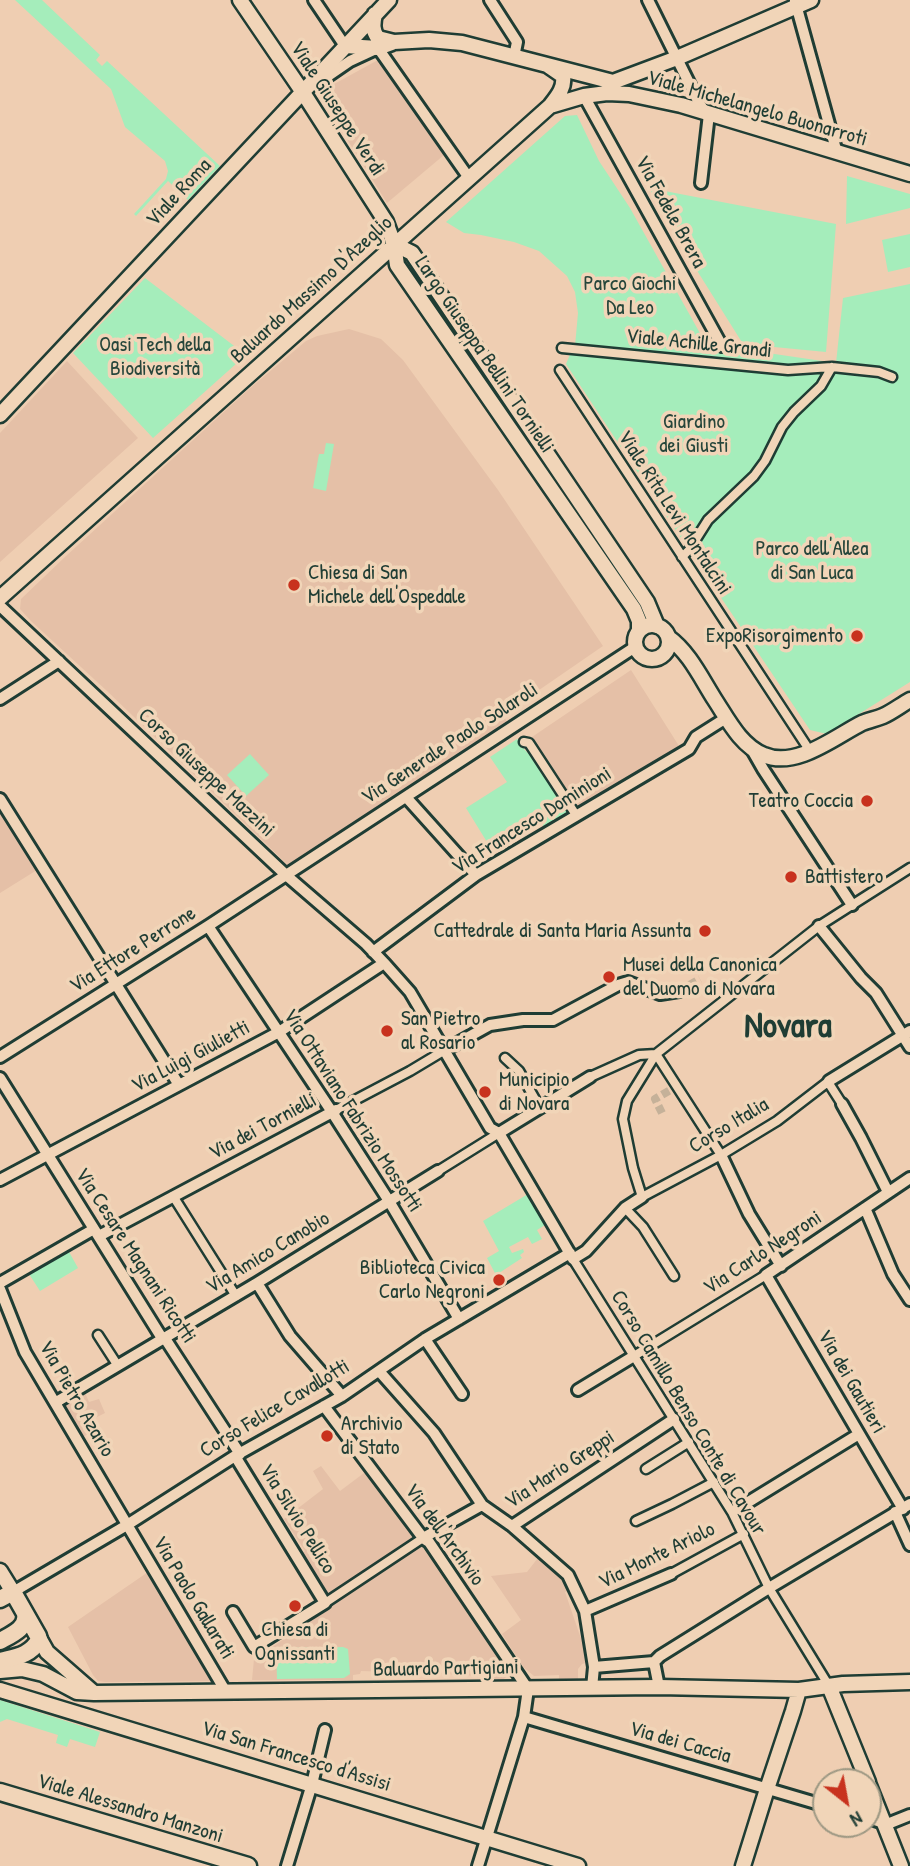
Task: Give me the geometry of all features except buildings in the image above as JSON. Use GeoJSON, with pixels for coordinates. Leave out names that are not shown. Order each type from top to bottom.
{"type":"FeatureCollection","features":[{"type":"Feature","properties":{"kind":"main road"},"geometry":{"type":"LineString","coordinates":[[4,1598],[21,1630]]}},
{"type":"Feature","properties":{"kind":"main road"},"geometry":{"type":"LineString","coordinates":[[0,1661],[21,1656],[37,1644],[16,1625],[4,1598]]}},
{"type":"Feature","properties":{"kind":"main road","name":"Viale Alessandro Manzoni"},"geometry":{"type":"LineString","coordinates":[[0,1792],[248,1866]]}},
{"type":"Feature","properties":{"kind":"street","name":"Viale Giuseppe Verdi"},"geometry":{"type":"LineString","coordinates":[[240,0],[386,222],[394,244]]}},
{"type":"Feature","properties":{"kind":"street"},"geometry":{"type":"LineString","coordinates":[[314,0],[345,46],[378,48],[394,42],[429,40],[462,43],[613,82],[677,58],[796,3],[811,0]]}},
{"type":"Feature","properties":{"kind":"street"},"geometry":{"type":"LineString","coordinates":[[490,0],[517,42],[514,57]]}},
{"type":"Feature","properties":{"kind":"street"},"geometry":{"type":"LineString","coordinates":[[648,0],[699,103],[708,114],[701,183]]}},
{"type":"Feature","properties":{"kind":"street"},"geometry":{"type":"LineString","coordinates":[[796,3],[837,153]]}},
{"type":"Feature","properties":{"kind":"street","name":"Viale Roma"},"geometry":{"type":"LineString","coordinates":[[0,415],[306,97],[379,6]]}},
{"type":"Feature","properties":{"kind":"street"},"geometry":{"type":"LineString","coordinates":[[379,6],[373,26],[374,34],[378,38],[394,42]]}},
{"type":"Feature","properties":{"kind":"street","name":"Viale Roma"},"geometry":{"type":"LineString","coordinates":[[306,97],[310,96],[320,80],[350,61],[378,48]]}},
{"type":"Feature","properties":{"kind":"street"},"geometry":{"type":"LineString","coordinates":[[378,48],[469,178]]}},
{"type":"Feature","properties":{"kind":"street","name":"Baluardo Massimo D'Azeglio"},"geometry":{"type":"LineString","coordinates":[[0,598],[550,106],[564,82],[562,76],[547,65]]}},
{"type":"Feature","properties":{"kind":"street","name":"Viale Michelangelo Buonarroti"},"geometry":{"type":"LineString","coordinates":[[550,106],[584,96],[629,94],[681,105],[910,174]]}},
{"type":"Feature","properties":{"kind":"street","name":"Via Fedele Brera"},"geometry":{"type":"LineString","coordinates":[[584,96],[722,346]]}},
{"type":"Feature","properties":{"kind":"street","name":"Largo Giuseppa Bellini Tornielli"},"geometry":{"type":"LineString","coordinates":[[394,244],[412,253],[647,602],[657,626]]}},
{"type":"Feature","properties":{"kind":"street","name":"Largo Giuseppa Bellini Tornielli"},"geometry":{"type":"LineString","coordinates":[[394,244],[397,264],[412,288],[634,609],[639,621],[639,631]]}},
{"type":"Feature","properties":{"kind":"street"},"geometry":{"type":"LineString","coordinates":[[412,288],[415,280],[422,276],[428,277]]}},
{"type":"Feature","properties":{"kind":"street","name":"Viale Achille Grandi"},"geometry":{"type":"LineString","coordinates":[[562,348],[788,370],[832,367],[879,372],[892,377]]}},
{"type":"Feature","properties":{"kind":"street"},"geometry":{"type":"LineString","coordinates":[[683,561],[708,520],[754,477],[782,427],[821,386],[832,367]]}},
{"type":"Feature","properties":{"kind":"street","name":"Viale Rita Levi Montalcini"},"geometry":{"type":"LineString","coordinates":[[559,370],[806,745]]}},
{"type":"Feature","properties":{"kind":"street","name":"Corso Giuseppe Mazzini"},"geometry":{"type":"LineString","coordinates":[[0,606],[286,875],[385,964],[410,992],[490,1128],[499,1133]]}},
{"type":"Feature","properties":{"kind":"street"},"geometry":{"type":"LineString","coordinates":[[668,637],[664,652],[657,658],[640,654],[635,647],[639,631],[647,625],[662,628],[683,650],[733,728],[764,756],[798,756],[822,747],[910,699]]}},
{"type":"Feature","properties":{"kind":"street","name":"Via Generale Paolo Solaroli"},"geometry":{"type":"LineString","coordinates":[[286,875],[635,647]]}},
{"type":"Feature","properties":{"kind":"street"},"geometry":{"type":"LineString","coordinates":[[664,652],[690,660]]}},
{"type":"Feature","properties":{"kind":"street"},"geometry":{"type":"LineString","coordinates":[[0,699],[59,661]]}},
{"type":"Feature","properties":{"kind":"street","name":"Via Francesco Dominioni"},"geometry":{"type":"LineString","coordinates":[[373,952],[476,875],[689,749],[696,737],[726,718]]}},
{"type":"Feature","properties":{"kind":"street"},"geometry":{"type":"LineString","coordinates":[[528,740],[576,815]]}},
{"type":"Feature","properties":{"kind":"street"},"geometry":{"type":"LineString","coordinates":[[750,746],[852,905]]}},
{"type":"Feature","properties":{"kind":"street"},"geometry":{"type":"LineString","coordinates":[[406,797],[476,875]]}},
{"type":"Feature","properties":{"kind":"street"},"geometry":{"type":"LineString","coordinates":[[0,799],[179,1085]]}},
{"type":"Feature","properties":{"kind":"street"},"geometry":{"type":"LineString","coordinates":[[642,1196],[622,1119],[626,1101],[656,1054],[820,926],[910,868]]}},
{"type":"Feature","properties":{"kind":"street","name":"Via Ettore Perrone"},"geometry":{"type":"LineString","coordinates":[[0,1057],[286,875]]}},
{"type":"Feature","properties":{"kind":"street","name":"Via Ottaviano Fabrizio Mossotti"},"geometry":{"type":"LineString","coordinates":[[208,926],[334,1111],[459,1319]]}},
{"type":"Feature","properties":{"kind":"street"},"geometry":{"type":"LineString","coordinates":[[820,926],[876,993],[906,1033],[910,1046]]}},
{"type":"Feature","properties":{"kind":"street","name":"Via Luigi Giulietti"},"geometry":{"type":"LineString","coordinates":[[0,1180],[279,1032],[385,964]]}},
{"type":"Feature","properties":{"kind":"street"},"geometry":{"type":"LineString","coordinates":[[444,1051],[491,1025],[523,1020],[553,1020],[628,982],[660,995],[679,992]]}},
{"type":"Feature","properties":{"kind":"street","name":"Corso Italia"},"geometry":{"type":"LineString","coordinates":[[572,1256],[586,1251],[625,1208],[642,1196],[721,1156],[777,1121],[828,1081],[906,1033]]}},
{"type":"Feature","properties":{"kind":"street","name":"Via dei Tornielli"},"geometry":{"type":"LineString","coordinates":[[0,1283],[173,1196],[444,1051]]}},
{"type":"Feature","properties":{"kind":"street"},"geometry":{"type":"LineString","coordinates":[[656,1054],[721,1156],[750,1214],[781,1266]]}},
{"type":"Feature","properties":{"kind":"street"},"geometry":{"type":"LineString","coordinates":[[572,1256],[499,1133],[590,1077],[639,1055],[656,1054]]}},
{"type":"Feature","properties":{"kind":"street"},"geometry":{"type":"LineString","coordinates":[[505,1058],[519,1071],[540,1108]]}},
{"type":"Feature","properties":{"kind":"street","name":"Via Cesare Magnani Ricotti"},"geometry":{"type":"LineString","coordinates":[[0,1078],[238,1455]]}},
{"type":"Feature","properties":{"kind":"street"},"geometry":{"type":"LineString","coordinates":[[828,1081],[888,1192]]}},
{"type":"Feature","properties":{"kind":"street","name":"Via Amico Canobio"},"geometry":{"type":"LineString","coordinates":[[56,1402],[236,1296],[499,1133]]}},
{"type":"Feature","properties":{"kind":"street","name":"Via Carlo Negroni"},"geometry":{"type":"LineString","coordinates":[[634,1356],[781,1266],[910,1178]]}},
{"type":"Feature","properties":{"kind":"street"},"geometry":{"type":"LineString","coordinates":[[173,1196],[236,1296]]}},
{"type":"Feature","properties":{"kind":"street"},"geometry":{"type":"LineString","coordinates":[[625,1208],[643,1227],[674,1276]]}},
{"type":"Feature","properties":{"kind":"street"},"geometry":{"type":"LineString","coordinates":[[865,1208],[893,1274],[910,1300]]}},
{"type":"Feature","properties":{"kind":"street","name":"Corso Felice Cavallotti"},"geometry":{"type":"LineString","coordinates":[[4,1598],[238,1455],[341,1396],[425,1339],[572,1256]]}},
{"type":"Feature","properties":{"kind":"street","name":"Corso Camillo Benso Conte di Cavour"},"geometry":{"type":"LineString","coordinates":[[572,1256],[689,1443],[735,1511],[769,1588],[829,1686]]}},
{"type":"Feature","properties":{"kind":"street","name":"Via dei Gautieri"},"geometry":{"type":"LineString","coordinates":[[766,1275],[903,1508],[910,1545]]}},
{"type":"Feature","properties":{"kind":"street"},"geometry":{"type":"LineString","coordinates":[[257,1283],[290,1336],[341,1396]]}},
{"type":"Feature","properties":{"kind":"street","name":"Via Pietro Azario"},"geometry":{"type":"LineString","coordinates":[[0,1289],[25,1352],[127,1525]]}},
{"type":"Feature","properties":{"kind":"street"},"geometry":{"type":"LineString","coordinates":[[98,1335],[118,1366]]}},
{"type":"Feature","properties":{"kind":"street"},"geometry":{"type":"LineString","coordinates":[[425,1339],[462,1394]]}},
{"type":"Feature","properties":{"kind":"street"},"geometry":{"type":"LineString","coordinates":[[578,1390],[634,1356]]}},
{"type":"Feature","properties":{"kind":"street"},"geometry":{"type":"LineString","coordinates":[[379,1371],[434,1433],[482,1505]]}},
{"type":"Feature","properties":{"kind":"street","name":"Via dell'Archivio"},"geometry":{"type":"LineString","coordinates":[[324,1406],[423,1538],[429,1542],[528,1689]]}},
{"type":"Feature","properties":{"kind":"street","name":"Via Mario Greppi"},"geometry":{"type":"LineString","coordinates":[[325,1603],[423,1538],[482,1505],[512,1526],[674,1419]]}},
{"type":"Feature","properties":{"kind":"street"},"geometry":{"type":"LineString","coordinates":[[735,1511],[859,1434]]}},
{"type":"Feature","properties":{"kind":"street"},"geometry":{"type":"LineString","coordinates":[[646,1469],[689,1443]]}},
{"type":"Feature","properties":{"kind":"street","name":"Via Silvio Pellico"},"geometry":{"type":"LineString","coordinates":[[238,1455],[325,1603]]}},
{"type":"Feature","properties":{"kind":"street"},"geometry":{"type":"LineString","coordinates":[[636,1521],[714,1482]]}},
{"type":"Feature","properties":{"kind":"street"},"geometry":{"type":"LineString","coordinates":[[594,1667],[654,1662],[769,1588],[903,1508]]}},
{"type":"Feature","properties":{"kind":"street","name":"Via Paolo Gallarati"},"geometry":{"type":"LineString","coordinates":[[127,1525],[226,1692]]}},
{"type":"Feature","properties":{"kind":"street"},"geometry":{"type":"LineString","coordinates":[[512,1526],[568,1574],[585,1611],[594,1667],[592,1688]]}},
{"type":"Feature","properties":{"kind":"street","name":"Via Monte Ariolo"},"geometry":{"type":"LineString","coordinates":[[585,1611],[671,1574],[744,1534]]}},
{"type":"Feature","properties":{"kind":"street"},"geometry":{"type":"LineString","coordinates":[[0,1571],[4,1598]]}},
{"type":"Feature","properties":{"kind":"street"},"geometry":{"type":"LineString","coordinates":[[233,1612],[254,1647],[325,1603]]}},
{"type":"Feature","properties":{"kind":"street"},"geometry":{"type":"LineString","coordinates":[[21,1630],[94,1693]]}},
{"type":"Feature","properties":{"kind":"street"},"geometry":{"type":"LineString","coordinates":[[654,1662],[659,1687]]}},
{"type":"Feature","properties":{"kind":"street","name":"Baluardo Partigiani"},"geometry":{"type":"LineString","coordinates":[[0,1671],[22,1669],[43,1674],[77,1692],[94,1693],[659,1687],[799,1689],[910,1682]]}},
{"type":"Feature","properties":{"kind":"street"},"geometry":{"type":"LineString","coordinates":[[829,1686],[862,1768]]}},
{"type":"Feature","properties":{"kind":"street"},"geometry":{"type":"LineString","coordinates":[[478,1866],[524,1717],[528,1689]]}},
{"type":"Feature","properties":{"kind":"street"},"geometry":{"type":"LineString","coordinates":[[743,1866],[799,1689]]}},
{"type":"Feature","properties":{"kind":"street","name":"Via San Francesco d'Assisi"},"geometry":{"type":"LineString","coordinates":[[0,1690],[578,1866]]}},
{"type":"Feature","properties":{"kind":"street","name":"Via dei Caccia"},"geometry":{"type":"LineString","coordinates":[[524,1717],[812,1802]]}},
{"type":"Feature","properties":{"kind":"street"},"geometry":{"type":"LineString","coordinates":[[287,1866],[325,1730]]}},
{"type":"Feature","properties":{"kind":"street"},"geometry":{"type":"LineString","coordinates":[[884,1824],[910,1815]]}},
{"type":"Feature","properties":{"kind":"street"},"geometry":{"type":"LineString","coordinates":[[882,1819],[901,1866]]}},
{"type":"Feature","properties":{"kind":"shaded area"},"geometry":{"type":"Polygon","coordinates":[[[378,60],[444,155],[387,203],[321,98],[325,89],[378,60]]]}},
{"type":"Feature","properties":{"kind":"shaded area"},"geometry":{"type":"Polygon","coordinates":[[[349,329],[381,339],[403,360],[498,490],[603,646],[510,710],[508,706],[501,711],[507,722],[289,866],[31,621],[20,609],[21,599],[249,389],[306,341],[349,329]]]}},
{"type":"Feature","properties":{"kind":"shaded area"},"geometry":{"type":"Polygon","coordinates":[[[67,361],[138,438],[0,562],[0,433],[67,361]]]}},
{"type":"Feature","properties":{"kind":"shaded area"},"geometry":{"type":"Polygon","coordinates":[[[631,670],[679,746],[678,751],[579,810],[532,737],[631,670]]]}},
{"type":"Feature","properties":{"kind":"shaded area"},"geometry":{"type":"Polygon","coordinates":[[[0,809],[37,870],[0,893],[0,809]]]}},
{"type":"Feature","properties":{"kind":"shaded area"},"geometry":{"type":"Polygon","coordinates":[[[83,1388],[89,1402],[99,1399],[105,1413],[95,1418],[99,1427],[80,1439],[60,1403],[83,1388]]]}},
{"type":"Feature","properties":{"kind":"shaded area"},"geometry":{"type":"Polygon","coordinates":[[[321,1466],[340,1491],[368,1470],[420,1536],[325,1600],[299,1556],[305,1551],[284,1519],[323,1489],[313,1471],[321,1466]]]}},
{"type":"Feature","properties":{"kind":"shaded area"},"geometry":{"type":"Polygon","coordinates":[[[420,1544],[512,1671],[503,1680],[466,1675],[361,1671],[360,1674],[353,1675],[353,1680],[252,1680],[254,1659],[311,1621],[309,1616],[420,1544]]]}},
{"type":"Feature","properties":{"kind":"shaded area"},"geometry":{"type":"Polygon","coordinates":[[[541,1554],[566,1577],[563,1583],[568,1591],[565,1592],[589,1662],[578,1669],[578,1680],[559,1680],[559,1675],[534,1676],[523,1667],[502,1634],[521,1620],[491,1576],[527,1572],[541,1554]]]}},
{"type":"Feature","properties":{"kind":"shaded area"},"geometry":{"type":"Polygon","coordinates":[[[151,1570],[216,1681],[105,1682],[98,1681],[93,1675],[68,1627],[151,1570]]]}},
{"type":"Feature","properties":{"kind":"green space"},"geometry":{"type":"Polygon","coordinates":[[[15,0],[42,0],[100,55],[96,60],[102,66],[107,61],[220,166],[188,200],[168,181],[136,216],[134,214],[166,179],[168,171],[165,161],[125,127],[111,89],[15,0]]]}},
{"type":"Feature","properties":{"kind":"green space","name":"Parco dell'Allea di San Luca"},"geometry":{"type":"Polygon","coordinates":[[[577,115],[599,161],[630,208],[706,344],[836,363],[843,298],[910,284],[910,682],[827,734],[810,730],[566,364],[575,346],[578,313],[575,292],[567,276],[539,251],[514,242],[464,233],[446,222],[565,116],[577,115]]]}},
{"type":"Feature","properties":{"kind":"green space"},"geometry":{"type":"Polygon","coordinates":[[[847,176],[910,194],[910,208],[846,224],[847,176]]]}},
{"type":"Feature","properties":{"kind":"green space"},"geometry":{"type":"Polygon","coordinates":[[[649,188],[836,224],[826,352],[743,344],[649,188]]]}},
{"type":"Feature","properties":{"kind":"green space"},"geometry":{"type":"Polygon","coordinates":[[[910,234],[910,267],[888,272],[882,240],[910,234]]]}},
{"type":"Feature","properties":{"kind":"green space","name":"Oasi Tech della Biodiversità"},"geometry":{"type":"Polygon","coordinates":[[[145,278],[246,355],[153,438],[73,353],[145,278]]]}},
{"type":"Feature","properties":{"kind":"green space"},"geometry":{"type":"Polygon","coordinates":[[[326,443],[334,444],[326,491],[313,488],[319,454],[324,454],[326,443]]]}},
{"type":"Feature","properties":{"kind":"green space"},"geometry":{"type":"Polygon","coordinates":[[[517,739],[523,743],[524,749],[568,812],[544,827],[535,814],[487,842],[466,808],[507,782],[490,757],[517,739]]]}},
{"type":"Feature","properties":{"kind":"green space"},"geometry":{"type":"Polygon","coordinates":[[[250,754],[269,775],[246,796],[227,775],[250,754]]]}},
{"type":"Feature","properties":{"kind":"green space"},"geometry":{"type":"Polygon","coordinates":[[[528,1194],[545,1225],[537,1230],[542,1239],[532,1244],[528,1237],[509,1247],[512,1253],[523,1249],[524,1252],[520,1255],[522,1258],[496,1275],[487,1258],[499,1251],[483,1221],[528,1194]]]}},
{"type":"Feature","properties":{"kind":"green space"},"geometry":{"type":"Polygon","coordinates":[[[68,1250],[78,1268],[40,1291],[29,1274],[68,1250]]]}},
{"type":"Feature","properties":{"kind":"green space"},"geometry":{"type":"Polygon","coordinates":[[[276,1648],[348,1649],[350,1674],[344,1678],[277,1679],[276,1648]]]}},
{"type":"Feature","properties":{"kind":"green space"},"geometry":{"type":"Polygon","coordinates":[[[0,1700],[100,1732],[95,1747],[70,1739],[67,1747],[56,1743],[58,1735],[7,1719],[0,1722],[0,1700]]]}},
{"type":"Feature","properties":{"kind":"tunnel"},"geometry":{"type":"LineString","coordinates":[[679,991],[700,979]]}},
{"type":"Feature","properties":{"kind":"tunnel"},"geometry":{"type":"LineString","coordinates":[[662,1113],[655,1099],[677,1086]]}},
{"type":"Feature","properties":{"kind":"place","name":"Chiesa di San Michele dell'Ospedale"},"geometry":{"type":"Point","coordinates":[294,585]}},
{"type":"Feature","properties":{"kind":"place","name":"ExpoRisorgimento"},"geometry":{"type":"Point","coordinates":[857,636]}},
{"type":"Feature","properties":{"kind":"place","name":"Teatro Coccia"},"geometry":{"type":"Point","coordinates":[867,801]}},
{"type":"Feature","properties":{"kind":"place","name":"Battistero"},"geometry":{"type":"Point","coordinates":[791,877]}},
{"type":"Feature","properties":{"kind":"place","name":"Cattedrale di Santa Maria Assunta"},"geometry":{"type":"Point","coordinates":[705,931]}},
{"type":"Feature","properties":{"kind":"place","name":"Musei della Canonica del Duomo di Novara"},"geometry":{"type":"Point","coordinates":[609,977]}},
{"type":"Feature","properties":{"kind":"place","name":"San Pietro al Rosario"},"geometry":{"type":"Point","coordinates":[387,1031]}},
{"type":"Feature","properties":{"kind":"place","name":"Municipio di Novara"},"geometry":{"type":"Point","coordinates":[485,1092]}},
{"type":"Feature","properties":{"kind":"place","name":"Biblioteca Civica Carlo Negroni"},"geometry":{"type":"Point","coordinates":[499,1280]}},
{"type":"Feature","properties":{"kind":"place","name":"Archivio di Stato"},"geometry":{"type":"Point","coordinates":[327,1436]}},
{"type":"Feature","properties":{"kind":"place","name":"Chiesa di Ognissanti"},"geometry":{"type":"Point","coordinates":[295,1606]}},
{"type":"Feature","properties":{"kind":"district","name":"Novara"},"geometry":{"type":"Point","coordinates":[788,1028]}},
{"type":"Feature","properties":{"kind":"park label","name":"Parco Giochi Da Leo"},"geometry":{"type":"Point","coordinates":[630,296]}},
{"type":"Feature","properties":{"kind":"park label","name":"Giardino dei Giusti"},"geometry":{"type":"Point","coordinates":[694,434]}}]}
